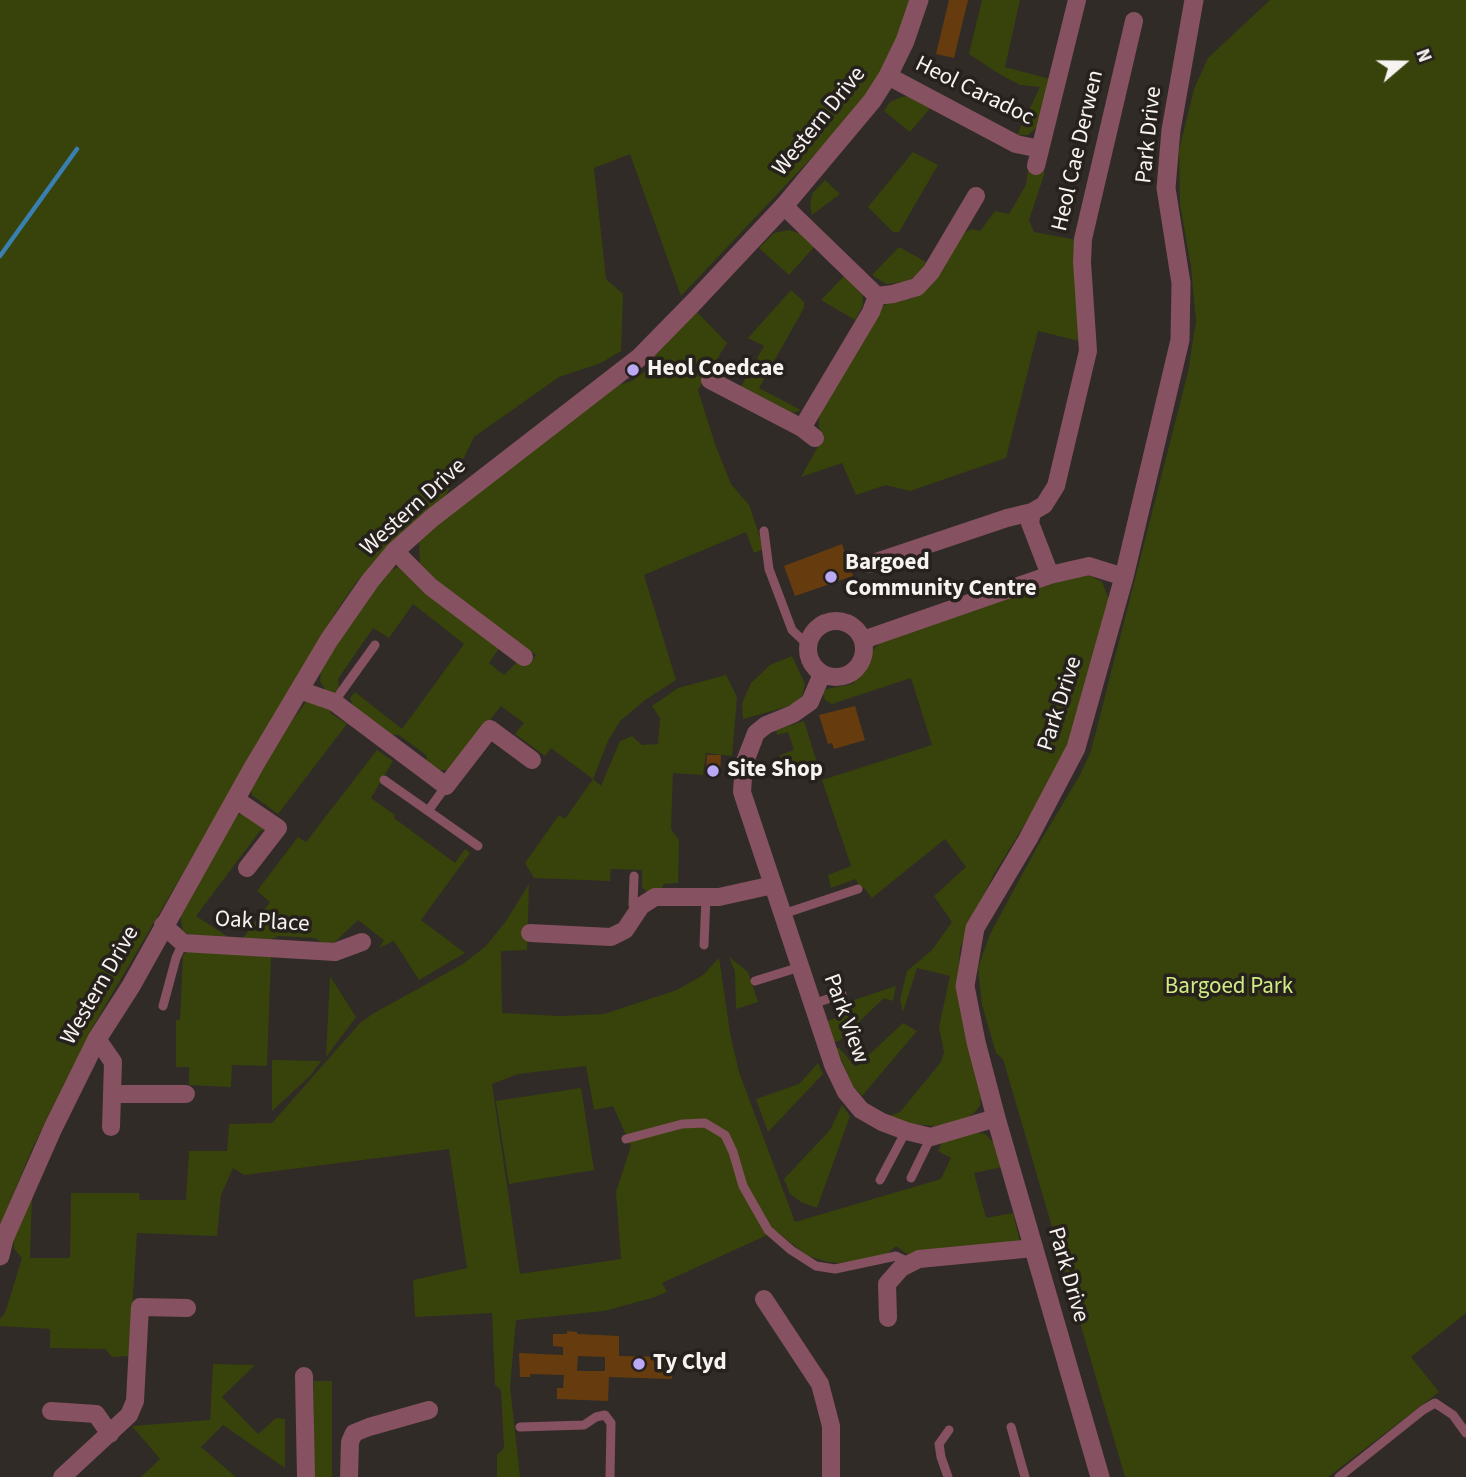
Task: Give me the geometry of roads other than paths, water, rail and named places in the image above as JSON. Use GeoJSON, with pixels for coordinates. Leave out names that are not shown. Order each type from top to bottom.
{"type":"FeatureCollection","features":[{"type":"Feature","properties":{"kind":"street","name":"Western Drive"},"geometry":{"type":"LineString","coordinates":[[0,1256],[4,1239],[53,1128],[97,1039],[131,986],[163,925],[299,690],[329,640],[370,581],[395,551],[515,452],[640,357],[784,206],[872,101],[888,76],[905,40],[919,0]]}},
{"type":"Feature","properties":{"kind":"street","name":"Heol Caradoc"},"geometry":{"type":"LineString","coordinates":[[888,76],[1038,158],[1077,0]]}},
{"type":"Feature","properties":{"kind":"street","name":"Park Drive"},"geometry":{"type":"LineString","coordinates":[[1100,1477],[996,1118],[965,986],[975,928],[1028,839],[1076,748],[1124,577],[1180,340],[1181,283],[1167,188],[1171,130],[1194,0]]}},
{"type":"Feature","properties":{"kind":"street","name":"Heol Cae Derwen"},"geometry":{"type":"LineString","coordinates":[[1032,512],[1044,505],[1056,486],[1087,351],[1083,239],[1137,33]]}},
{"type":"Feature","properties":{"kind":"street"},"geometry":{"type":"LineString","coordinates":[[877,296],[917,287],[973,218],[976,196]]}},
{"type":"Feature","properties":{"kind":"street"},"geometry":{"type":"LineString","coordinates":[[784,206],[877,296]]}},
{"type":"Feature","properties":{"kind":"street"},"geometry":{"type":"LineString","coordinates":[[709,380],[721,395],[808,433],[877,296]]}},
{"type":"Feature","properties":{"kind":"street"},"geometry":{"type":"LineString","coordinates":[[870,564],[1032,512],[1030,523],[1050,575]]}},
{"type":"Feature","properties":{"kind":"street"},"geometry":{"type":"LineString","coordinates":[[395,551],[431,587],[524,657]]}},
{"type":"Feature","properties":{"kind":"street"},"geometry":{"type":"LineString","coordinates":[[863,640],[1050,575],[1089,566],[1124,577]]}},
{"type":"Feature","properties":{"kind":"street"},"geometry":{"type":"LineString","coordinates":[[833,620],[852,625],[863,640],[864,649],[858,667],[841,677],[822,674],[810,661],[807,645],[816,628],[833,620]]}},
{"type":"Feature","properties":{"kind":"street","name":"Park View"},"geometry":{"type":"LineString","coordinates":[[822,674],[810,702],[756,733],[744,764],[742,792],[833,1065],[846,1092],[861,1110],[882,1122],[931,1137]]}},
{"type":"Feature","properties":{"kind":"street"},"geometry":{"type":"LineString","coordinates":[[299,690],[334,702],[446,786],[490,729],[532,760]]}},
{"type":"Feature","properties":{"kind":"street"},"geometry":{"type":"LineString","coordinates":[[235,799],[278,828],[247,868]]}},
{"type":"Feature","properties":{"kind":"street"},"geometry":{"type":"LineString","coordinates":[[530,933],[611,937],[625,930],[638,912],[655,897],[719,897],[773,885]]}},
{"type":"Feature","properties":{"kind":"street","name":"Oak Place"},"geometry":{"type":"LineString","coordinates":[[163,925],[183,943],[335,952],[362,942]]}},
{"type":"Feature","properties":{"kind":"street"},"geometry":{"type":"LineString","coordinates":[[97,1039],[113,1062],[111,1127]]}},
{"type":"Feature","properties":{"kind":"street"},"geometry":{"type":"LineString","coordinates":[[112,1094],[186,1094]]}},
{"type":"Feature","properties":{"kind":"street"},"geometry":{"type":"LineString","coordinates":[[931,1137],[996,1118]]}},
{"type":"Feature","properties":{"kind":"street"},"geometry":{"type":"LineString","coordinates":[[888,1318],[887,1284],[901,1268],[919,1259],[1034,1248]]}},
{"type":"Feature","properties":{"kind":"street"},"geometry":{"type":"LineString","coordinates":[[764,1299],[820,1384],[831,1426],[831,1477]]}},
{"type":"Feature","properties":{"kind":"street"},"geometry":{"type":"LineString","coordinates":[[62,1477],[129,1415],[135,1401],[140,1307],[187,1308]]}},
{"type":"Feature","properties":{"kind":"street"},"geometry":{"type":"LineString","coordinates":[[304,1376],[306,1477]]}},
{"type":"Feature","properties":{"kind":"street"},"geometry":{"type":"LineString","coordinates":[[349,1477],[350,1442],[355,1433],[429,1410]]}},
{"type":"Feature","properties":{"kind":"street"},"geometry":{"type":"LineString","coordinates":[[51,1412],[96,1414],[110,1433]]}},
{"type":"Feature","properties":{"kind":"lane"},"geometry":{"type":"LineString","coordinates":[[764,531],[769,569],[792,630],[807,645]]}},
{"type":"Feature","properties":{"kind":"lane"},"geometry":{"type":"LineString","coordinates":[[334,702],[374,645]]}},
{"type":"Feature","properties":{"kind":"lane"},"geometry":{"type":"LineString","coordinates":[[384,780],[478,846]]}},
{"type":"Feature","properties":{"kind":"lane"},"geometry":{"type":"LineString","coordinates":[[428,811],[446,786]]}},
{"type":"Feature","properties":{"kind":"lane"},"geometry":{"type":"LineString","coordinates":[[634,876],[633,905],[638,912]]}},
{"type":"Feature","properties":{"kind":"lane"},"geometry":{"type":"LineString","coordinates":[[783,914],[858,889]]}},
{"type":"Feature","properties":{"kind":"lane"},"geometry":{"type":"LineString","coordinates":[[704,945],[706,897]]}},
{"type":"Feature","properties":{"kind":"lane"},"geometry":{"type":"LineString","coordinates":[[163,1006],[176,958],[183,943]]}},
{"type":"Feature","properties":{"kind":"lane"},"geometry":{"type":"LineString","coordinates":[[755,981],[800,967]]}},
{"type":"Feature","properties":{"kind":"lane"},"geometry":{"type":"LineString","coordinates":[[813,1004],[842,994]]}},
{"type":"Feature","properties":{"kind":"lane"},"geometry":{"type":"LineString","coordinates":[[626,1139],[682,1124],[705,1123],[725,1135],[743,1186],[768,1230],[791,1250],[816,1266],[835,1269],[896,1256],[911,1263]]}},
{"type":"Feature","properties":{"kind":"lane"},"geometry":{"type":"LineString","coordinates":[[880,1180],[906,1130]]}},
{"type":"Feature","properties":{"kind":"lane"},"geometry":{"type":"LineString","coordinates":[[911,1178],[931,1137]]}},
{"type":"Feature","properties":{"kind":"lane"},"geometry":{"type":"LineString","coordinates":[[1339,1477],[1435,1403],[1453,1415],[1466,1433]]}},
{"type":"Feature","properties":{"kind":"lane"},"geometry":{"type":"LineString","coordinates":[[520,1427],[584,1425],[605,1415],[611,1423],[610,1477]]}},
{"type":"Feature","properties":{"kind":"lane"},"geometry":{"type":"LineString","coordinates":[[1011,1427],[1025,1477]]}},
{"type":"Feature","properties":{"kind":"lane"},"geometry":{"type":"LineString","coordinates":[[948,1477],[939,1444],[949,1430]]}},
{"type":"Feature","properties":{"kind":"waterway"},"geometry":{"type":"LineString","coordinates":[[0,256],[77,149]]}},
{"type":"Feature","properties":{"kind":"place","name":"Heol Coedcae"},"geometry":{"type":"Point","coordinates":[633,370]}},
{"type":"Feature","properties":{"kind":"place","name":"Bargoed Community Centre"},"geometry":{"type":"Point","coordinates":[831,577]}},
{"type":"Feature","properties":{"kind":"place","name":"Site Shop"},"geometry":{"type":"Point","coordinates":[713,771]}},
{"type":"Feature","properties":{"kind":"place","name":"Ty Clyd"},"geometry":{"type":"Point","coordinates":[639,1364]}},
{"type":"Feature","properties":{"kind":"park label","name":"Bargoed Park"},"geometry":{"type":"Point","coordinates":[1229,988]}}]}
